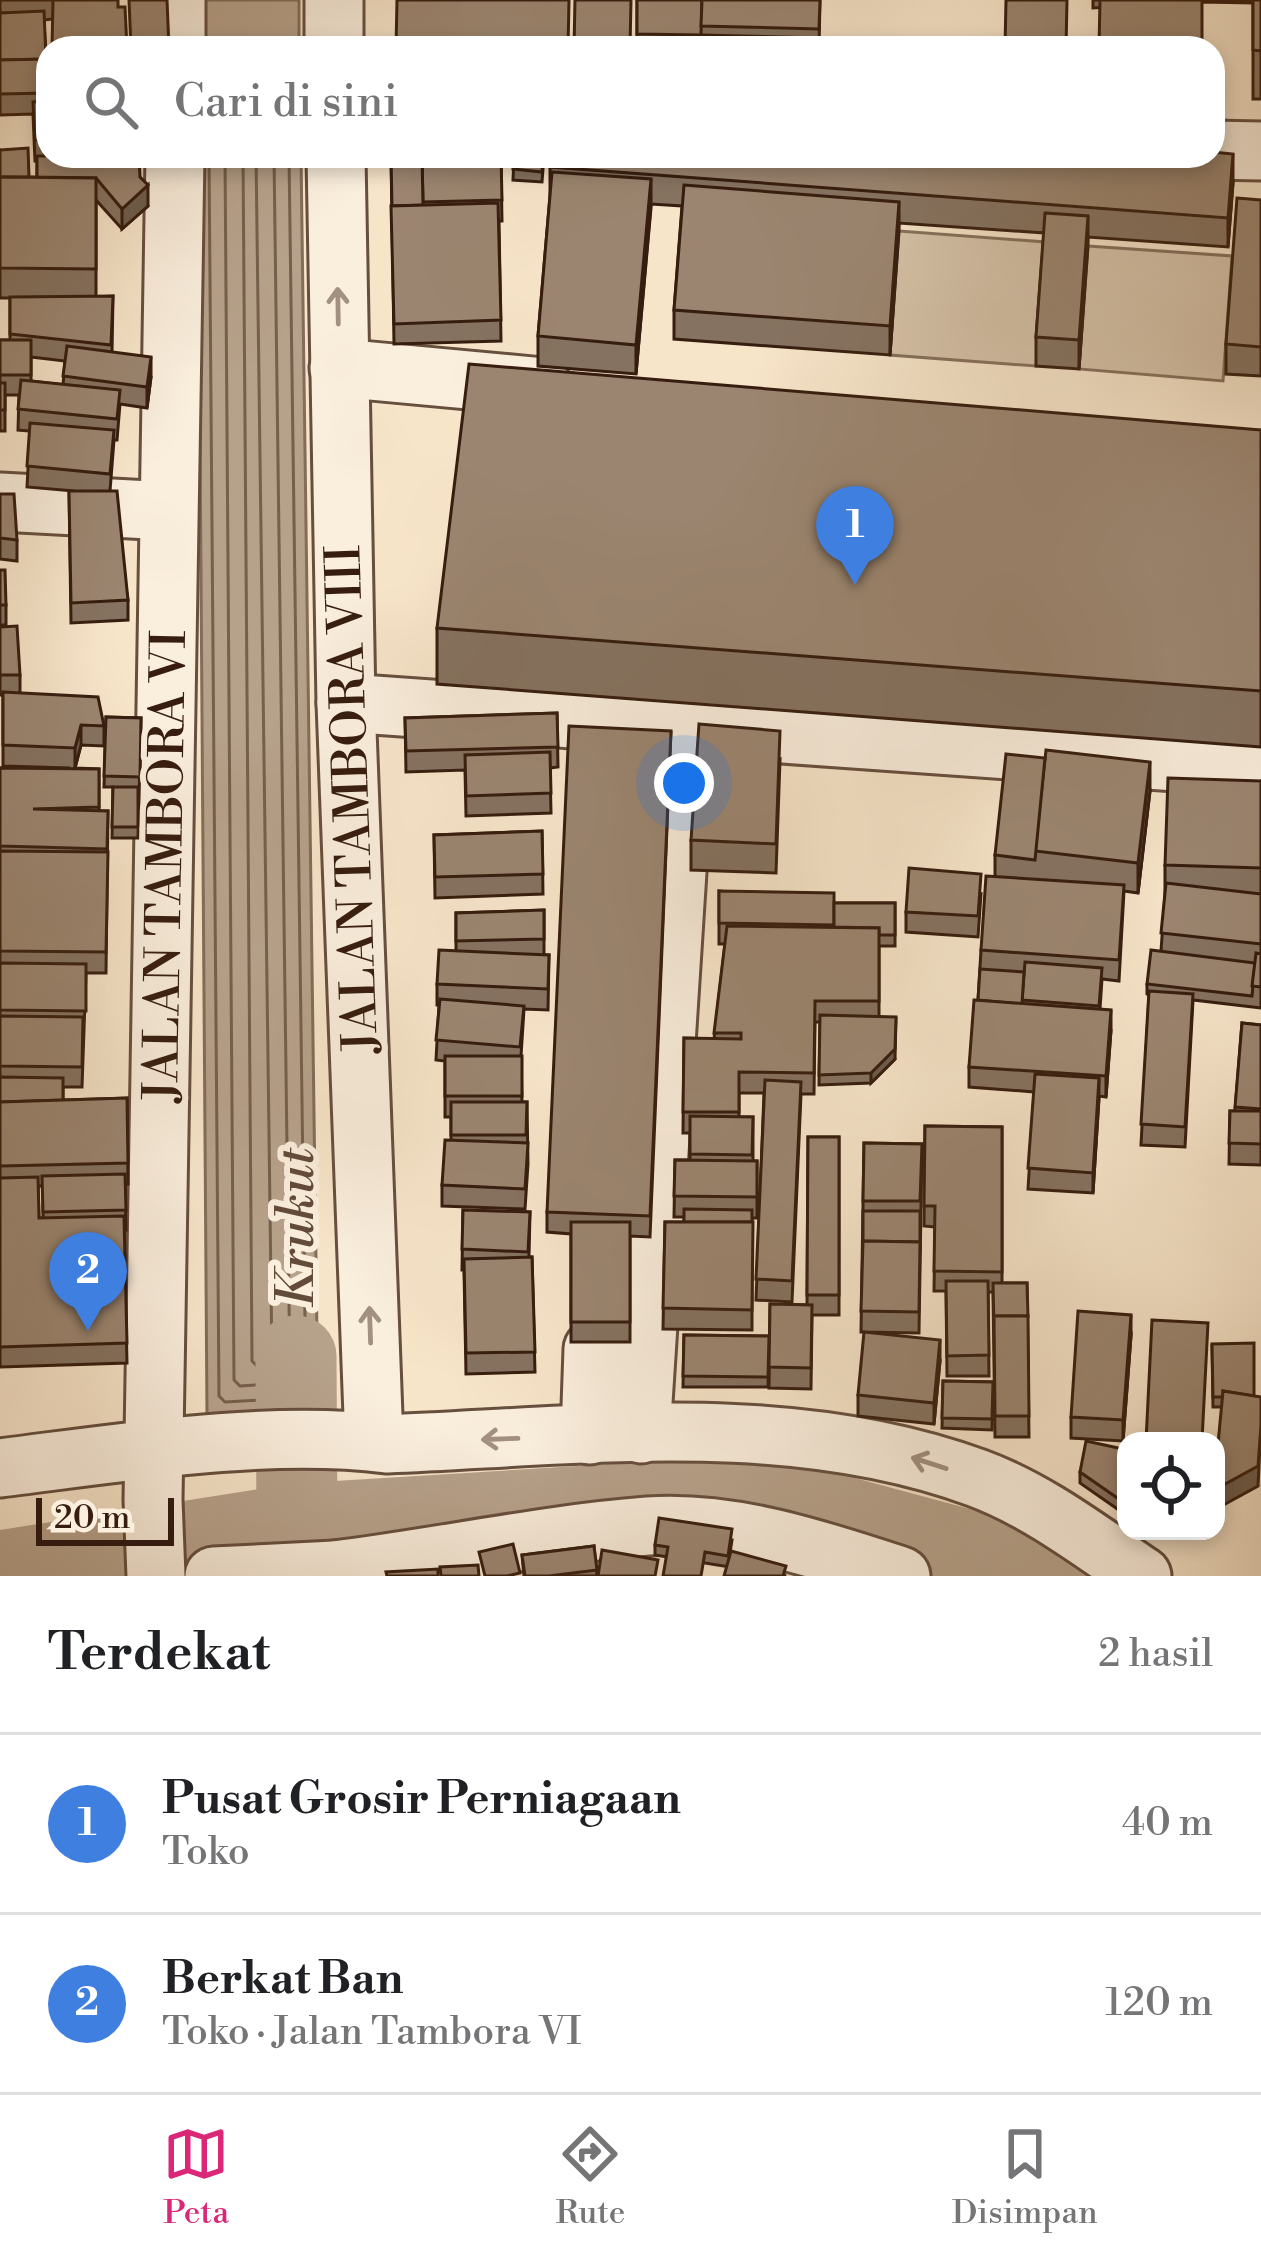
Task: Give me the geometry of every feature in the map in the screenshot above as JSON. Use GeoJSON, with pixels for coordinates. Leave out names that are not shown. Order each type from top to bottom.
{"type":"FeatureCollection","features":[{"type":"Feature","properties":{"kind":"street"},"geometry":{"type":"LineString","coordinates":[[176,0],[176,36]]}},
{"type":"Feature","properties":{"kind":"street"},"geometry":{"type":"LineString","coordinates":[[334,0],[334,36]]}},
{"type":"Feature","properties":{"kind":"street"},"geometry":{"type":"LineString","coordinates":[[1225,150],[1261,151]]}},
{"type":"Feature","properties":{"kind":"street","name":"JALAN TAMBORA VI"},"geometry":{"type":"LineString","coordinates":[[156,1576],[171,1465],[168,511],[175,168]]}},
{"type":"Feature","properties":{"kind":"street"},"geometry":{"type":"LineString","coordinates":[[336,168],[340,381],[596,392]]}},
{"type":"Feature","properties":{"kind":"street","name":"JALAN TAMBORA VIII"},"geometry":{"type":"LineString","coordinates":[[340,381],[369,406],[378,440],[356,704],[361,1441]]}},
{"type":"Feature","properties":{"kind":"street"},"geometry":{"type":"LineString","coordinates":[[0,502],[168,511]]}},
{"type":"Feature","properties":{"kind":"street"},"geometry":{"type":"LineString","coordinates":[[356,704],[1261,768]]}},
{"type":"Feature","properties":{"kind":"street"},"geometry":{"type":"LineString","coordinates":[[615,1434],[683,778]]}},
{"type":"Feature","properties":{"kind":"street"},"geometry":{"type":"LineString","coordinates":[[593,1349],[615,1434]]}},
{"type":"Feature","properties":{"kind":"street"},"geometry":{"type":"LineString","coordinates":[[0,1468],[171,1465],[361,1441],[752,1432],[1004,1466],[1062,1522],[1142,1576]]}},
{"type":"Feature","properties":{"kind":"street"},"geometry":{"type":"LineString","coordinates":[[214,1576],[473,1564],[651,1526],[804,1561],[902,1576]]}},
{"type":"Feature","properties":{"kind":"shaded area"},"geometry":{"type":"Polygon","coordinates":[[[899,231],[1045,242],[1036,366],[890,355],[899,231]]]}},
{"type":"Feature","properties":{"kind":"shaded area"},"geometry":{"type":"Polygon","coordinates":[[[1088,246],[1232,256],[1223,381],[1079,369],[1088,246]]]}},
{"type":"Feature","properties":{"kind":"water"},"geometry":{"type":"Polygon","coordinates":[[[197,0],[299,0],[299,36],[197,36],[197,0]]]}},
{"type":"Feature","properties":{"kind":"water"},"geometry":{"type":"Polygon","coordinates":[[[198,168],[301,168],[318,1409],[207,1415],[198,168]]]}},
{"type":"Feature","properties":{"kind":"water"},"geometry":{"type":"Polygon","coordinates":[[[140,1520],[146,1576],[0,1576],[0,1532],[140,1520]]]}},
{"type":"Feature","properties":{"kind":"building"},"geometry":{"type":"Polygon","coordinates":[[[53,0],[118,0],[118,7],[125,7],[126,36],[52,36],[53,0]]]}},
{"type":"Feature","properties":{"kind":"building"},"geometry":{"type":"Polygon","coordinates":[[[129,0],[167,0],[168,36],[130,36],[129,0]]]}},
{"type":"Feature","properties":{"kind":"building"},"geometry":{"type":"Polygon","coordinates":[[[397,0],[569,0],[568,36],[396,36],[397,0]]]}},
{"type":"Feature","properties":{"kind":"building"},"geometry":{"type":"Polygon","coordinates":[[[575,0],[631,0],[630,36],[574,36],[575,0]]]}},
{"type":"Feature","properties":{"kind":"building"},"geometry":{"type":"Polygon","coordinates":[[[637,0],[702,0],[701,35],[637,34],[637,0]]]}},
{"type":"Feature","properties":{"kind":"building"},"geometry":{"type":"Polygon","coordinates":[[[702,0],[820,0],[819,29],[701,26],[702,0]]]}},
{"type":"Feature","properties":{"kind":"building"},"geometry":{"type":"Polygon","coordinates":[[[1006,0],[1067,0],[1066,36],[1005,36],[1006,0]]]}},
{"type":"Feature","properties":{"kind":"building"},"geometry":{"type":"Polygon","coordinates":[[[1100,0],[1202,0],[1202,36],[1099,36],[1100,0]]]}},
{"type":"Feature","properties":{"kind":"building"},"geometry":{"type":"Polygon","coordinates":[[[1253,0],[1261,0],[1261,51],[1253,50],[1253,0]]]}},
{"type":"Feature","properties":{"kind":"building"},"geometry":{"type":"Polygon","coordinates":[[[44,11],[45,36],[36,36],[36,59],[0,60],[0,13],[44,11]]]}},
{"type":"Feature","properties":{"kind":"building"},"geometry":{"type":"Polygon","coordinates":[[[36,59],[36,93],[0,94],[0,60],[36,59]]]}},
{"type":"Feature","properties":{"kind":"building"},"geometry":{"type":"Polygon","coordinates":[[[28,148],[29,177],[0,177],[0,150],[28,148]]]}},
{"type":"Feature","properties":{"kind":"building"},"geometry":{"type":"Polygon","coordinates":[[[1225,153],[1233,154],[1228,218],[563,168],[1225,168],[1225,153]]]}},
{"type":"Feature","properties":{"kind":"building"},"geometry":{"type":"Polygon","coordinates":[[[37,168],[140,168],[140,177],[148,185],[122,209],[96,178],[37,177],[37,168]]]}},
{"type":"Feature","properties":{"kind":"building"},"geometry":{"type":"Polygon","coordinates":[[[391,168],[422,168],[423,205],[392,206],[391,168]]]}},
{"type":"Feature","properties":{"kind":"building"},"geometry":{"type":"Polygon","coordinates":[[[422,168],[501,168],[502,200],[423,202],[422,168]]]}},
{"type":"Feature","properties":{"kind":"building"},"geometry":{"type":"Polygon","coordinates":[[[552,172],[651,179],[636,345],[538,336],[552,172]]]}},
{"type":"Feature","properties":{"kind":"building"},"geometry":{"type":"Polygon","coordinates":[[[0,177],[96,178],[96,269],[0,268],[0,177]]]}},
{"type":"Feature","properties":{"kind":"building"},"geometry":{"type":"Polygon","coordinates":[[[684,185],[899,202],[890,326],[674,310],[684,185]]]}},
{"type":"Feature","properties":{"kind":"building"},"geometry":{"type":"Polygon","coordinates":[[[1237,198],[1261,200],[1261,347],[1226,344],[1237,198]]]}},
{"type":"Feature","properties":{"kind":"building"},"geometry":{"type":"Polygon","coordinates":[[[498,203],[501,320],[394,324],[391,206],[498,203]]]}},
{"type":"Feature","properties":{"kind":"building"},"geometry":{"type":"Polygon","coordinates":[[[1045,213],[1088,216],[1079,340],[1036,337],[1045,213]]]}},
{"type":"Feature","properties":{"kind":"building"},"geometry":{"type":"Polygon","coordinates":[[[113,296],[111,345],[10,334],[10,297],[113,296]]]}},
{"type":"Feature","properties":{"kind":"building"},"geometry":{"type":"Polygon","coordinates":[[[0,340],[31,340],[31,375],[0,375],[0,340]]]}},
{"type":"Feature","properties":{"kind":"building"},"geometry":{"type":"Polygon","coordinates":[[[67,346],[151,357],[147,387],[63,376],[67,346]]]}},
{"type":"Feature","properties":{"kind":"building"},"geometry":{"type":"Polygon","coordinates":[[[469,364],[1261,430],[1261,691],[437,628],[469,364]]]}},
{"type":"Feature","properties":{"kind":"building"},"geometry":{"type":"Polygon","coordinates":[[[21,380],[120,390],[117,419],[18,409],[21,380]]]}},
{"type":"Feature","properties":{"kind":"building"},"geometry":{"type":"Polygon","coordinates":[[[0,383],[5,383],[5,410],[0,410],[0,383]]]}},
{"type":"Feature","properties":{"kind":"building"},"geometry":{"type":"Polygon","coordinates":[[[30,423],[114,430],[110,474],[27,466],[30,423]]]}},
{"type":"Feature","properties":{"kind":"building"},"geometry":{"type":"Polygon","coordinates":[[[69,491],[117,491],[128,600],[71,603],[69,491]]]}},
{"type":"Feature","properties":{"kind":"building"},"geometry":{"type":"Polygon","coordinates":[[[0,494],[14,494],[17,540],[0,538],[0,494]]]}},
{"type":"Feature","properties":{"kind":"building"},"geometry":{"type":"Polygon","coordinates":[[[0,570],[5,570],[6,605],[0,605],[0,570]]]}},
{"type":"Feature","properties":{"kind":"building"},"geometry":{"type":"Polygon","coordinates":[[[17,626],[20,675],[0,675],[0,627],[17,626]]]}},
{"type":"Feature","properties":{"kind":"building"},"geometry":{"type":"Polygon","coordinates":[[[3,692],[98,697],[104,726],[81,725],[75,748],[3,745],[3,692]]]}},
{"type":"Feature","properties":{"kind":"building"},"geometry":{"type":"Polygon","coordinates":[[[557,713],[558,747],[406,751],[405,718],[557,713]]]}},
{"type":"Feature","properties":{"kind":"building"},"geometry":{"type":"Polygon","coordinates":[[[106,717],[141,718],[140,777],[104,776],[106,717]]]}},
{"type":"Feature","properties":{"kind":"building"},"geometry":{"type":"Polygon","coordinates":[[[699,724],[780,731],[776,844],[691,840],[699,724]]]}},
{"type":"Feature","properties":{"kind":"building"},"geometry":{"type":"Polygon","coordinates":[[[569,726],[671,731],[650,1216],[547,1212],[569,726]]]}},
{"type":"Feature","properties":{"kind":"building"},"geometry":{"type":"Polygon","coordinates":[[[1046,750],[1150,762],[1138,863],[1035,851],[1046,750]]]}},
{"type":"Feature","properties":{"kind":"building"},"geometry":{"type":"Polygon","coordinates":[[[550,752],[551,793],[466,796],[465,755],[550,752]]]}},
{"type":"Feature","properties":{"kind":"building"},"geometry":{"type":"Polygon","coordinates":[[[1006,754],[1045,758],[1035,860],[995,855],[1006,754]]]}},
{"type":"Feature","properties":{"kind":"building"},"geometry":{"type":"Polygon","coordinates":[[[0,768],[99,769],[99,807],[33,809],[108,811],[107,849],[0,846],[0,768]]]}},
{"type":"Feature","properties":{"kind":"building"},"geometry":{"type":"Polygon","coordinates":[[[1168,778],[1261,781],[1261,868],[1165,865],[1168,778]]]}},
{"type":"Feature","properties":{"kind":"building"},"geometry":{"type":"Polygon","coordinates":[[[113,787],[138,787],[138,827],[112,827],[113,787]]]}},
{"type":"Feature","properties":{"kind":"building"},"geometry":{"type":"Polygon","coordinates":[[[542,831],[543,874],[435,877],[434,835],[542,831]]]}},
{"type":"Feature","properties":{"kind":"building"},"geometry":{"type":"Polygon","coordinates":[[[0,851],[108,852],[106,952],[0,951],[0,851]]]}},
{"type":"Feature","properties":{"kind":"building"},"geometry":{"type":"Polygon","coordinates":[[[909,868],[981,874],[978,916],[906,912],[909,868]]]}},
{"type":"Feature","properties":{"kind":"building"},"geometry":{"type":"Polygon","coordinates":[[[986,876],[1124,885],[1119,960],[981,950],[986,876]]]}},
{"type":"Feature","properties":{"kind":"building"},"geometry":{"type":"Polygon","coordinates":[[[1166,883],[1261,894],[1261,944],[1161,933],[1166,883]]]}},
{"type":"Feature","properties":{"kind":"building"},"geometry":{"type":"Polygon","coordinates":[[[719,891],[834,893],[834,925],[719,923],[719,891]]]}},
{"type":"Feature","properties":{"kind":"building"},"geometry":{"type":"Polygon","coordinates":[[[834,903],[895,903],[895,935],[879,935],[879,928],[834,927],[834,903]]]}},
{"type":"Feature","properties":{"kind":"building"},"geometry":{"type":"Polygon","coordinates":[[[544,910],[544,939],[456,941],[456,913],[544,910]]]}},
{"type":"Feature","properties":{"kind":"building"},"geometry":{"type":"Polygon","coordinates":[[[727,926],[879,928],[879,1001],[815,1001],[814,1073],[739,1072],[739,1112],[683,1112],[684,1038],[741,1039],[741,1033],[714,1033],[727,926]]]}},
{"type":"Feature","properties":{"kind":"building"},"geometry":{"type":"Polygon","coordinates":[[[439,950],[549,955],[548,989],[437,984],[439,950]]]}},
{"type":"Feature","properties":{"kind":"building"},"geometry":{"type":"Polygon","coordinates":[[[1151,950],[1255,963],[1252,996],[1147,984],[1151,950]]]}},
{"type":"Feature","properties":{"kind":"building"},"geometry":{"type":"Polygon","coordinates":[[[1256,953],[1261,954],[1261,987],[1252,986],[1256,953]]]}},
{"type":"Feature","properties":{"kind":"building"},"geometry":{"type":"Polygon","coordinates":[[[1025,962],[1102,968],[1099,1006],[1022,1000],[1025,962]]]}},
{"type":"Feature","properties":{"kind":"building"},"geometry":{"type":"Polygon","coordinates":[[[0,963],[86,964],[86,1011],[0,1010],[0,963]]]}},
{"type":"Feature","properties":{"kind":"building"},"geometry":{"type":"Polygon","coordinates":[[[980,969],[1024,972],[1022,1004],[978,1000],[980,969]]]}},
{"type":"Feature","properties":{"kind":"building"},"geometry":{"type":"Polygon","coordinates":[[[1149,991],[1193,994],[1185,1127],[1141,1124],[1149,991]]]}},
{"type":"Feature","properties":{"kind":"building"},"geometry":{"type":"Polygon","coordinates":[[[440,999],[524,1006],[520,1047],[436,1040],[440,999]]]}},
{"type":"Feature","properties":{"kind":"building"},"geometry":{"type":"Polygon","coordinates":[[[974,1000],[1111,1010],[1106,1076],[969,1067],[974,1000]]]}},
{"type":"Feature","properties":{"kind":"building"},"geometry":{"type":"Polygon","coordinates":[[[820,1015],[896,1017],[895,1049],[871,1073],[819,1075],[820,1015]]]}},
{"type":"Feature","properties":{"kind":"building"},"geometry":{"type":"Polygon","coordinates":[[[0,1016],[83,1017],[82,1067],[0,1066],[0,1016]]]}},
{"type":"Feature","properties":{"kind":"building"},"geometry":{"type":"Polygon","coordinates":[[[1242,1023],[1261,1025],[1261,1109],[1235,1107],[1242,1023]]]}},
{"type":"Feature","properties":{"kind":"building"},"geometry":{"type":"Polygon","coordinates":[[[445,1056],[522,1056],[522,1096],[445,1096],[445,1056]]]}},
{"type":"Feature","properties":{"kind":"building"},"geometry":{"type":"Polygon","coordinates":[[[1035,1074],[1099,1078],[1093,1173],[1028,1168],[1035,1074]]]}},
{"type":"Feature","properties":{"kind":"building"},"geometry":{"type":"Polygon","coordinates":[[[0,1077],[63,1078],[63,1100],[0,1102],[0,1077]]]}},
{"type":"Feature","properties":{"kind":"building"},"geometry":{"type":"Polygon","coordinates":[[[765,1080],[801,1082],[792,1281],[756,1279],[765,1080]]]}},
{"type":"Feature","properties":{"kind":"building"},"geometry":{"type":"Polygon","coordinates":[[[127,1098],[128,1163],[0,1166],[0,1102],[127,1098]]]}},
{"type":"Feature","properties":{"kind":"building"},"geometry":{"type":"Polygon","coordinates":[[[451,1102],[527,1102],[526,1135],[451,1135],[451,1102]]]}},
{"type":"Feature","properties":{"kind":"building"},"geometry":{"type":"Polygon","coordinates":[[[1230,1111],[1261,1111],[1261,1144],[1229,1143],[1230,1111]]]}},
{"type":"Feature","properties":{"kind":"building"},"geometry":{"type":"Polygon","coordinates":[[[690,1116],[753,1117],[752,1155],[690,1154],[690,1116]]]}},
{"type":"Feature","properties":{"kind":"building"},"geometry":{"type":"Polygon","coordinates":[[[925,1126],[1002,1127],[1002,1272],[934,1271],[935,1206],[924,1206],[925,1126]]]}},
{"type":"Feature","properties":{"kind":"building"},"geometry":{"type":"Polygon","coordinates":[[[808,1137],[839,1137],[839,1295],[807,1295],[808,1137]]]}},
{"type":"Feature","properties":{"kind":"building"},"geometry":{"type":"Polygon","coordinates":[[[445,1140],[528,1143],[525,1189],[442,1185],[445,1140]]]}},
{"type":"Feature","properties":{"kind":"building"},"geometry":{"type":"Polygon","coordinates":[[[864,1143],[922,1144],[920,1201],[863,1201],[864,1143]]]}},
{"type":"Feature","properties":{"kind":"building"},"geometry":{"type":"Polygon","coordinates":[[[675,1160],[757,1161],[757,1197],[674,1196],[675,1160]]]}},
{"type":"Feature","properties":{"kind":"building"},"geometry":{"type":"Polygon","coordinates":[[[125,1174],[126,1210],[43,1212],[42,1176],[125,1174]]]}},
{"type":"Feature","properties":{"kind":"building"},"geometry":{"type":"Polygon","coordinates":[[[38,1177],[39,1218],[124,1216],[127,1343],[0,1347],[0,1178],[38,1177]]]}},
{"type":"Feature","properties":{"kind":"building"},"geometry":{"type":"Polygon","coordinates":[[[684,1209],[752,1210],[752,1222],[684,1222],[684,1209]]]}},
{"type":"Feature","properties":{"kind":"building"},"geometry":{"type":"Polygon","coordinates":[[[463,1210],[530,1212],[528,1252],[462,1249],[463,1210]]]}},
{"type":"Feature","properties":{"kind":"building"},"geometry":{"type":"Polygon","coordinates":[[[863,1211],[920,1211],[920,1242],[863,1241],[863,1211]]]}},
{"type":"Feature","properties":{"kind":"building"},"geometry":{"type":"Polygon","coordinates":[[[571,1222],[630,1222],[630,1322],[571,1322],[571,1222]]]}},
{"type":"Feature","properties":{"kind":"building"},"geometry":{"type":"Polygon","coordinates":[[[665,1222],[753,1222],[752,1310],[663,1308],[665,1222]]]}},
{"type":"Feature","properties":{"kind":"building"},"geometry":{"type":"Polygon","coordinates":[[[863,1241],[920,1242],[919,1312],[861,1311],[863,1241]]]}},
{"type":"Feature","properties":{"kind":"building"},"geometry":{"type":"Polygon","coordinates":[[[532,1257],[535,1352],[466,1353],[464,1259],[532,1257]]]}},
{"type":"Feature","properties":{"kind":"building"},"geometry":{"type":"Polygon","coordinates":[[[946,1281],[988,1281],[989,1355],[947,1356],[946,1281]]]}},
{"type":"Feature","properties":{"kind":"building"},"geometry":{"type":"Polygon","coordinates":[[[993,1283],[1027,1283],[1028,1316],[994,1316],[994,1326],[993,1283]]]}},
{"type":"Feature","properties":{"kind":"building"},"geometry":{"type":"Polygon","coordinates":[[[770,1304],[812,1305],[811,1368],[769,1367],[770,1304]]]}},
{"type":"Feature","properties":{"kind":"building"},"geometry":{"type":"Polygon","coordinates":[[[1078,1311],[1131,1315],[1123,1420],[1071,1417],[1078,1311]]]}},
{"type":"Feature","properties":{"kind":"building"},"geometry":{"type":"Polygon","coordinates":[[[994,1316],[1028,1316],[1029,1416],[995,1416],[994,1316]]]}},
{"type":"Feature","properties":{"kind":"building"},"geometry":{"type":"Polygon","coordinates":[[[1152,1320],[1208,1323],[1202,1432],[1146,1432],[1152,1320]]]}},
{"type":"Feature","properties":{"kind":"building"},"geometry":{"type":"Polygon","coordinates":[[[864,1332],[940,1340],[934,1403],[858,1395],[864,1332]]]}},
{"type":"Feature","properties":{"kind":"building"},"geometry":{"type":"Polygon","coordinates":[[[684,1335],[769,1336],[768,1377],[683,1376],[684,1335]]]}},
{"type":"Feature","properties":{"kind":"building"},"geometry":{"type":"Polygon","coordinates":[[[1254,1343],[1254,1396],[1223,1391],[1223,1397],[1213,1397],[1212,1344],[1254,1343]]]}},
{"type":"Feature","properties":{"kind":"building"},"geometry":{"type":"Polygon","coordinates":[[[943,1381],[993,1382],[992,1419],[942,1418],[943,1381]]]}},
{"type":"Feature","properties":{"kind":"building"},"geometry":{"type":"Polygon","coordinates":[[[1223,1391],[1261,1397],[1258,1466],[1225,1484],[1225,1432],[1219,1432],[1223,1391]]]}},
{"type":"Feature","properties":{"kind":"building"},"geometry":{"type":"Polygon","coordinates":[[[1086,1441],[1117,1448],[1117,1498],[1080,1472],[1086,1441]]]}},
{"type":"Feature","properties":{"kind":"building"},"geometry":{"type":"Polygon","coordinates":[[[659,1518],[732,1529],[728,1556],[705,1552],[701,1576],[663,1576],[668,1547],[655,1545],[659,1518]]]}},
{"type":"Feature","properties":{"kind":"building"},"geometry":{"type":"Polygon","coordinates":[[[513,1544],[520,1573],[485,1576],[479,1552],[513,1544]]]}},
{"type":"Feature","properties":{"kind":"building"},"geometry":{"type":"Polygon","coordinates":[[[594,1546],[597,1570],[525,1576],[522,1555],[594,1546]]]}},
{"type":"Feature","properties":{"kind":"building"},"geometry":{"type":"Polygon","coordinates":[[[602,1550],[658,1560],[655,1576],[598,1576],[602,1550]]]}},
{"type":"Feature","properties":{"kind":"building"},"geometry":{"type":"Polygon","coordinates":[[[731,1551],[786,1566],[783,1576],[724,1576],[731,1551]]]}},
{"type":"Feature","properties":{"kind":"building"},"geometry":{"type":"Polygon","coordinates":[[[478,1565],[479,1576],[441,1576],[440,1567],[478,1565]]]}},
{"type":"Feature","properties":{"kind":"building"},"geometry":{"type":"Polygon","coordinates":[[[438,1569],[438,1576],[387,1576],[386,1572],[438,1569]]]}},
{"type":"Feature","properties":{"kind":"waterway","name":"Krukut"},"geometry":{"type":"LineString","coordinates":[[296,1356],[297,1524]]}},
{"type":"Feature","properties":{"kind":"waterway","name":"Krukut"},"geometry":{"type":"LineString","coordinates":[[0,1571],[297,1524],[763,1495],[1062,1576]]}},
{"type":"Feature","properties":{"kind":"place","name":"Pusat Grosir Perniagaan"},"geometry":{"type":"Point","coordinates":[855,585]}},
{"type":"Feature","properties":{"kind":"place","name":"Berkat Ban"},"geometry":{"type":"Point","coordinates":[88,1331]}}]}
